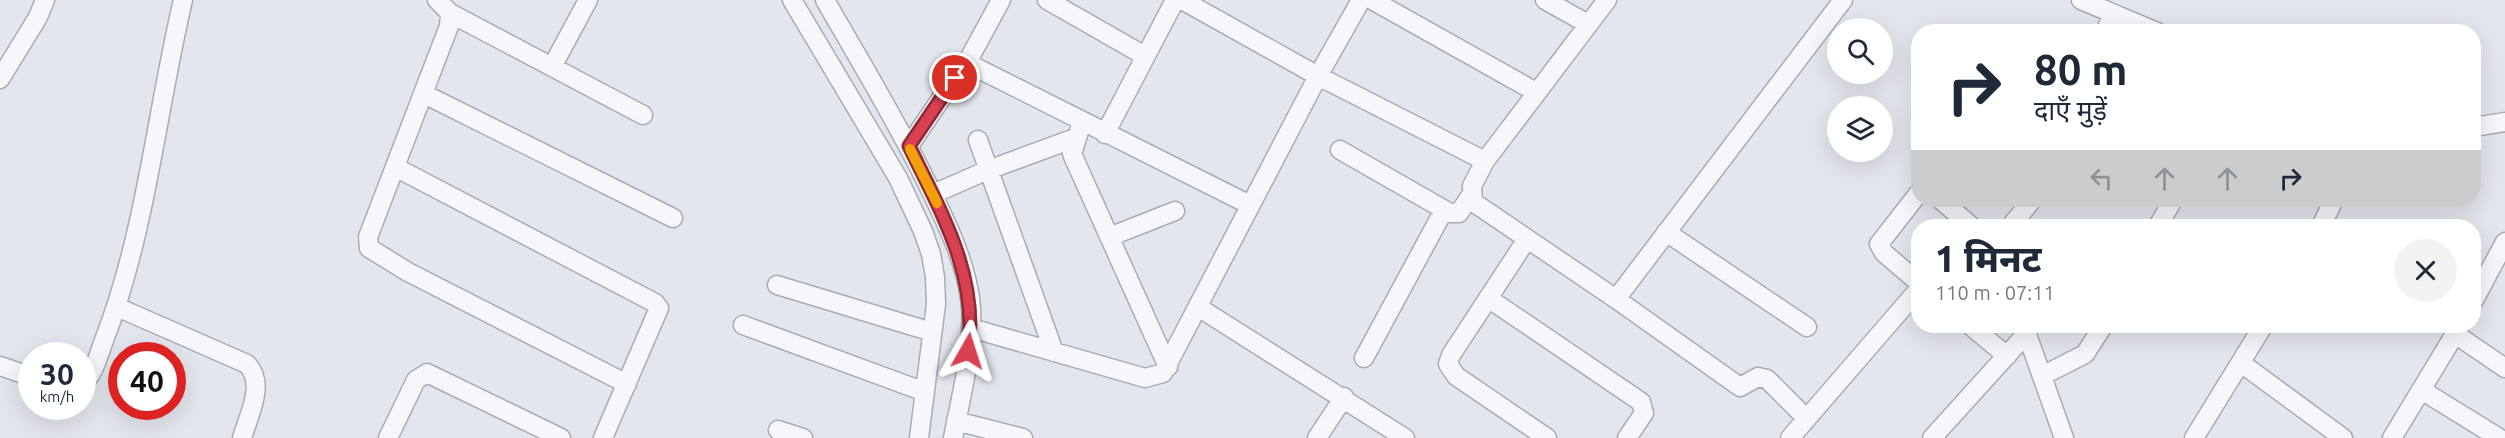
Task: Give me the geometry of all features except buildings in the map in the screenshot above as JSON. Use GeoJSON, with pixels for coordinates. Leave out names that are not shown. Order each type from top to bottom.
{"type":"FeatureCollection","features":[{"type":"Feature","properties":{"kind":"street"},"geometry":{"type":"LineString","coordinates":[[0,79],[38,17],[45,0]]}},
{"type":"Feature","properties":{"kind":"street"},"geometry":{"type":"LineString","coordinates":[[96,360],[117,307],[140,218],[183,0]]}},
{"type":"Feature","properties":{"kind":"street"},"geometry":{"type":"LineString","coordinates":[[437,0],[450,13],[643,115]]}},
{"type":"Feature","properties":{"kind":"street"},"geometry":{"type":"LineString","coordinates":[[552,67],[588,0]]}},
{"type":"Feature","properties":{"kind":"street"},"geometry":{"type":"LineString","coordinates":[[792,0],[867,123],[923,231],[936,277],[919,438]]}},
{"type":"Feature","properties":{"kind":"street"},"geometry":{"type":"LineString","coordinates":[[825,0],[909,146],[948,225],[963,268],[970,299],[971,328],[955,429],[1023,438]]}},
{"type":"Feature","properties":{"kind":"street"},"geometry":{"type":"LineString","coordinates":[[909,146],[963,70],[1001,0]]}},
{"type":"Feature","properties":{"kind":"street"},"geometry":{"type":"LineString","coordinates":[[1047,0],[1145,56]]}},
{"type":"Feature","properties":{"kind":"street"},"geometry":{"type":"LineString","coordinates":[[1105,134],[1175,0]]}},
{"type":"Feature","properties":{"kind":"street"},"geometry":{"type":"LineString","coordinates":[[1182,0],[1318,76],[1485,161]]}},
{"type":"Feature","properties":{"kind":"street"},"geometry":{"type":"LineString","coordinates":[[971,328],[1145,378],[1163,373],[1318,76],[1361,0]]}},
{"type":"Feature","properties":{"kind":"street"},"geometry":{"type":"LineString","coordinates":[[1372,0],[1536,92]]}},
{"type":"Feature","properties":{"kind":"street"},"geometry":{"type":"LineString","coordinates":[[1545,0],[1588,24]]}},
{"type":"Feature","properties":{"kind":"street"},"geometry":{"type":"LineString","coordinates":[[1340,150],[1444,210],[1460,213],[1471,195],[1472,186],[1485,161],[1607,0]]}},
{"type":"Feature","properties":{"kind":"street"},"geometry":{"type":"LineString","coordinates":[[1616,299],[1843,0]]}},
{"type":"Feature","properties":{"kind":"street"},"geometry":{"type":"LineString","coordinates":[[2082,0],[2137,24]]}},
{"type":"Feature","properties":{"kind":"street"},"geometry":{"type":"LineString","coordinates":[[450,13],[447,33],[368,237],[369,248],[408,272],[627,384]]}},
{"type":"Feature","properties":{"kind":"street"},"geometry":{"type":"LineString","coordinates":[[2109,24],[2113,14]]}},
{"type":"Feature","properties":{"kind":"street"},"geometry":{"type":"LineString","coordinates":[[963,70],[975,67],[990,73],[1078,130],[1105,134],[1250,205]]}},
{"type":"Feature","properties":{"kind":"street"},"geometry":{"type":"LineString","coordinates":[[424,94],[673,218]]}},
{"type":"Feature","properties":{"kind":"street"},"geometry":{"type":"LineString","coordinates":[[2481,126],[2505,122]]}},
{"type":"Feature","properties":{"kind":"street"},"geometry":{"type":"LineString","coordinates":[[933,194],[1078,130]]}},
{"type":"Feature","properties":{"kind":"street"},"geometry":{"type":"LineString","coordinates":[[1078,130],[1072,154],[1168,366]]}},
{"type":"Feature","properties":{"kind":"street"},"geometry":{"type":"LineString","coordinates":[[978,140],[1054,352]]}},
{"type":"Feature","properties":{"kind":"street"},"geometry":{"type":"LineString","coordinates":[[395,167],[655,303],[659,308],[603,438]]}},
{"type":"Feature","properties":{"kind":"street"},"geometry":{"type":"LineString","coordinates":[[1471,195],[1479,208],[1616,299],[1740,387],[1758,377],[1767,379],[1806,418]]}},
{"type":"Feature","properties":{"kind":"street"},"geometry":{"type":"LineString","coordinates":[[1911,203],[1880,244],[1884,253],[1911,276]]}},
{"type":"Feature","properties":{"kind":"street"},"geometry":{"type":"LineString","coordinates":[[1949,207],[1963,219]]}},
{"type":"Feature","properties":{"kind":"street"},"geometry":{"type":"LineString","coordinates":[[2017,219],[2026,207]]}},
{"type":"Feature","properties":{"kind":"street"},"geometry":{"type":"LineString","coordinates":[[1364,357],[1444,210]]}},
{"type":"Feature","properties":{"kind":"street"},"geometry":{"type":"LineString","coordinates":[[1109,237],[1175,211]]}},
{"type":"Feature","properties":{"kind":"street"},"geometry":{"type":"LineString","coordinates":[[1666,232],[1807,327]]}},
{"type":"Feature","properties":{"kind":"street"},"geometry":{"type":"LineString","coordinates":[[1527,239],[1451,355],[1448,364],[1450,370],[1547,438]]}},
{"type":"Feature","properties":{"kind":"street"},"geometry":{"type":"LineString","coordinates":[[2481,285],[2505,242]]}},
{"type":"Feature","properties":{"kind":"street"},"geometry":{"type":"LineString","coordinates":[[777,285],[932,332]]}},
{"type":"Feature","properties":{"kind":"street"},"geometry":{"type":"LineString","coordinates":[[1488,298],[1641,402],[1644,413],[1627,438]]}},
{"type":"Feature","properties":{"kind":"street"},"geometry":{"type":"LineString","coordinates":[[1790,438],[1911,298]]}},
{"type":"Feature","properties":{"kind":"street"},"geometry":{"type":"LineString","coordinates":[[117,307],[247,364],[253,370],[257,378],[257,388],[242,438]]}},
{"type":"Feature","properties":{"kind":"street"},"geometry":{"type":"LineString","coordinates":[[1198,307],[1344,397],[1405,438]]}},
{"type":"Feature","properties":{"kind":"street"},"geometry":{"type":"LineString","coordinates":[[743,325],[925,392]]}},
{"type":"Feature","properties":{"kind":"street"},"geometry":{"type":"LineString","coordinates":[[1979,333],[2007,356]]}},
{"type":"Feature","properties":{"kind":"street"},"geometry":{"type":"LineString","coordinates":[[1932,438],[2007,356],[2023,333]]}},
{"type":"Feature","properties":{"kind":"street"},"geometry":{"type":"LineString","coordinates":[[2027,333],[2059,435]]}},
{"type":"Feature","properties":{"kind":"street"},"geometry":{"type":"LineString","coordinates":[[2042,376],[2085,354],[2098,333]]}},
{"type":"Feature","properties":{"kind":"street"},"geometry":{"type":"LineString","coordinates":[[2194,438],[2259,333]]}},
{"type":"Feature","properties":{"kind":"street"},"geometry":{"type":"LineString","coordinates":[[2392,438],[2423,391],[2456,333]]}},
{"type":"Feature","properties":{"kind":"street"},"geometry":{"type":"LineString","coordinates":[[2462,333],[2505,368]]}},
{"type":"Feature","properties":{"kind":"street"},"geometry":{"type":"LineString","coordinates":[[2241,363],[2343,438]]}},
{"type":"Feature","properties":{"kind":"street"},"geometry":{"type":"LineString","coordinates":[[0,366],[18,372]]}},
{"type":"Feature","properties":{"kind":"street"},"geometry":{"type":"LineString","coordinates":[[388,438],[416,380],[427,374],[561,438]]}},
{"type":"Feature","properties":{"kind":"street"},"geometry":{"type":"LineString","coordinates":[[2423,391],[2499,438]]}},
{"type":"Feature","properties":{"kind":"street"},"geometry":{"type":"LineString","coordinates":[[1317,438],[1344,397]]}},
{"type":"Feature","properties":{"kind":"street"},"geometry":{"type":"LineString","coordinates":[[778,430],[803,438]]}},
{"type":"Feature","properties":{"kind":"slow traffic"},"geometry":{"type":"LineString","coordinates":[[910,149],[937,203]]}},
{"type":"Feature","properties":{"kind":"route"},"geometry":{"type":"LineString","coordinates":[[955,78],[909,146],[948,225],[963,268],[970,299],[971,328],[968,351]]}}]}
